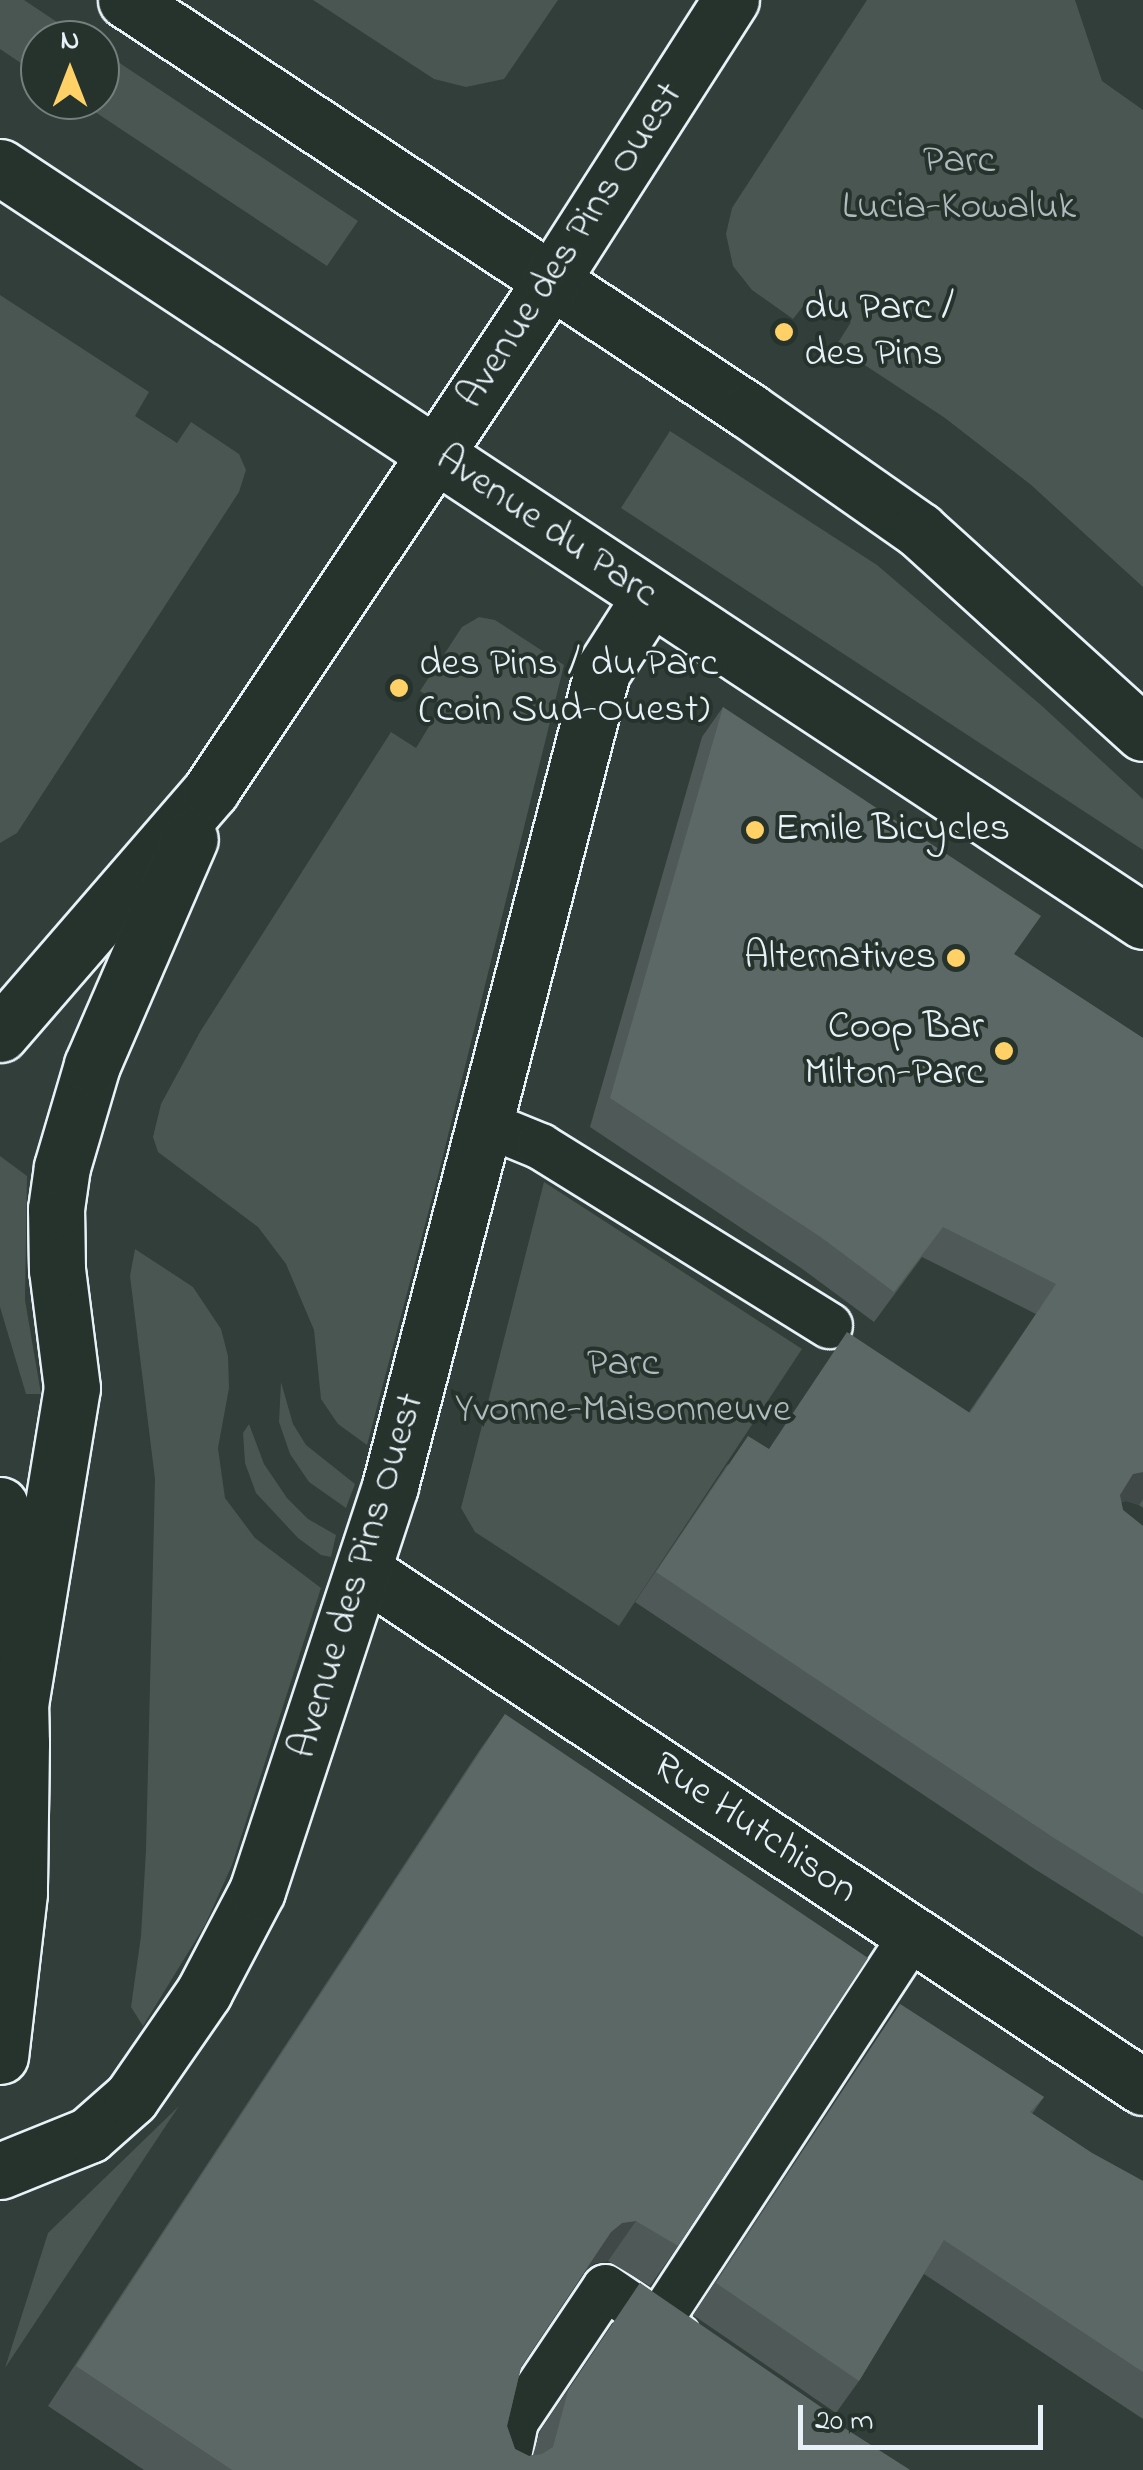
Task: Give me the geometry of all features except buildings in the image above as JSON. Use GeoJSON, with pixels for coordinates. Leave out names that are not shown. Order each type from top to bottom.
{"type":"FeatureCollection","features":[{"type":"Feature","properties":{"kind":"main road"},"geometry":{"type":"LineString","coordinates":[[126,0],[919,530],[1143,733]]}},
{"type":"Feature","properties":{"kind":"main road","name":"Avenue des Pins Ouest"},"geometry":{"type":"LineString","coordinates":[[0,1034],[211,790],[436,454],[730,0]]}},
{"type":"Feature","properties":{"kind":"main road","name":"Avenue du Parc"},"geometry":{"type":"LineString","coordinates":[[0,167],[1143,920]]}},
{"type":"Feature","properties":{"kind":"main road","name":"Avenue des Pins Ouest"},"geometry":{"type":"LineString","coordinates":[[0,2171],[71,2144],[112,2117],[152,2069],[211,1979],[257,1891],[364,1572],[602,672],[650,597]]}},
{"type":"Feature","properties":{"kind":"main road","name":"Avenue des Pins Ouest"},"geometry":{"type":"LineString","coordinates":[[20,1705],[72,1388],[57,1270],[56,1209],[62,1167],[92,1064],[211,790]]}},
{"type":"Feature","properties":{"kind":"main road","name":"Avenue des Pins Ouest"},"geometry":{"type":"LineString","coordinates":[[0,1505],[20,1705],[18,1894],[0,2056]]}},
{"type":"Feature","properties":{"kind":"main road","name":"Rue Hutchison"},"geometry":{"type":"LineString","coordinates":[[364,1572],[1143,2087]]}},
{"type":"Feature","properties":{"kind":"lane"},"geometry":{"type":"LineString","coordinates":[[484,1123],[540,1146],[828,1325]]}},
{"type":"Feature","properties":{"kind":"lane"},"geometry":{"type":"LineString","coordinates":[[657,2323],[913,1934]]}},
{"type":"Feature","properties":{"kind":"lane"},"geometry":{"type":"LineString","coordinates":[[505,2470],[515,2421],[605,2288],[719,2365]]}},
{"type":"Feature","properties":{"kind":"green space"},"geometry":{"type":"Polygon","coordinates":[[[0,0],[24,0],[54,20],[20,20],[20,62],[0,49],[0,0]]]}},
{"type":"Feature","properties":{"kind":"green space"},"geometry":{"type":"Polygon","coordinates":[[[313,0],[558,0],[504,79],[466,87],[434,79],[313,0]]]}},
{"type":"Feature","properties":{"kind":"green space","name":"Parc Lucia-Kowaluk"},"geometry":{"type":"Polygon","coordinates":[[[867,0],[1075,0],[1102,81],[1143,110],[1143,587],[1030,484],[945,418],[836,346],[851,322],[811,296],[793,319],[752,290],[733,266],[726,234],[732,208],[867,0]]]}},
{"type":"Feature","properties":{"kind":"green space"},"geometry":{"type":"Polygon","coordinates":[[[120,63],[358,221],[327,266],[107,120],[120,120],[120,63]]]}},
{"type":"Feature","properties":{"kind":"green space"},"geometry":{"type":"Polygon","coordinates":[[[0,295],[149,392],[135,416],[177,443],[191,422],[239,454],[246,470],[239,492],[17,833],[0,843],[0,295]]]}},
{"type":"Feature","properties":{"kind":"green space"},"geometry":{"type":"Polygon","coordinates":[[[670,431],[877,565],[1042,706],[1143,799],[1143,850],[621,508],[670,431]]]}},
{"type":"Feature","properties":{"kind":"green space"},"geometry":{"type":"Polygon","coordinates":[[[479,617],[495,620],[564,665],[367,1445],[338,1424],[321,1399],[314,1330],[286,1264],[258,1227],[158,1152],[153,1137],[161,1104],[200,1032],[391,732],[416,748],[442,705],[420,691],[462,627],[479,617]]]}},
{"type":"Feature","properties":{"kind":"green space"},"geometry":{"type":"Polygon","coordinates":[[[0,1156],[27,1176],[25,1300],[41,1394],[26,1394],[0,1307],[0,1156]]]}},
{"type":"Feature","properties":{"kind":"green space","name":"Parc Yvonne-Maisonneuve"},"geometry":{"type":"Polygon","coordinates":[[[544,1182],[802,1349],[619,1626],[475,1532],[461,1508],[544,1182]]]}},
{"type":"Feature","properties":{"kind":"green space"},"geometry":{"type":"Polygon","coordinates":[[[135,1249],[193,1287],[221,1329],[228,1356],[229,1388],[218,1448],[225,1498],[255,1538],[321,1588],[232,1865],[205,1925],[143,2026],[131,2007],[141,1936],[146,1850],[155,1479],[130,1276],[135,1249]]]}},
{"type":"Feature","properties":{"kind":"green space"},"geometry":{"type":"Polygon","coordinates":[[[281,1382],[293,1424],[306,1445],[355,1484],[346,1508],[309,1482],[290,1454],[279,1422],[281,1382]]]}},
{"type":"Feature","properties":{"kind":"green space"},"geometry":{"type":"Polygon","coordinates":[[[249,1424],[264,1464],[287,1498],[308,1519],[336,1535],[331,1557],[321,1555],[298,1538],[256,1493],[245,1463],[243,1433],[249,1424]]]}},
{"type":"Feature","properties":{"kind":"green space"},"geometry":{"type":"Polygon","coordinates":[[[179,2106],[5,2368],[48,2233],[179,2106]]]}},
{"type":"Feature","properties":{"kind":"place","name":"du Parc / des Pins"},"geometry":{"type":"Point","coordinates":[784,332]}},
{"type":"Feature","properties":{"kind":"place","name":"des Pins / du Parc (coin Sud-Ouest)"},"geometry":{"type":"Point","coordinates":[399,688]}},
{"type":"Feature","properties":{"kind":"place","name":"Emile Bicycles"},"geometry":{"type":"Point","coordinates":[755,830]}},
{"type":"Feature","properties":{"kind":"place","name":"Alternatives"},"geometry":{"type":"Point","coordinates":[956,958]}},
{"type":"Feature","properties":{"kind":"place","name":"Coop Bar Milton-Parc"},"geometry":{"type":"Point","coordinates":[1004,1051]}}]}
